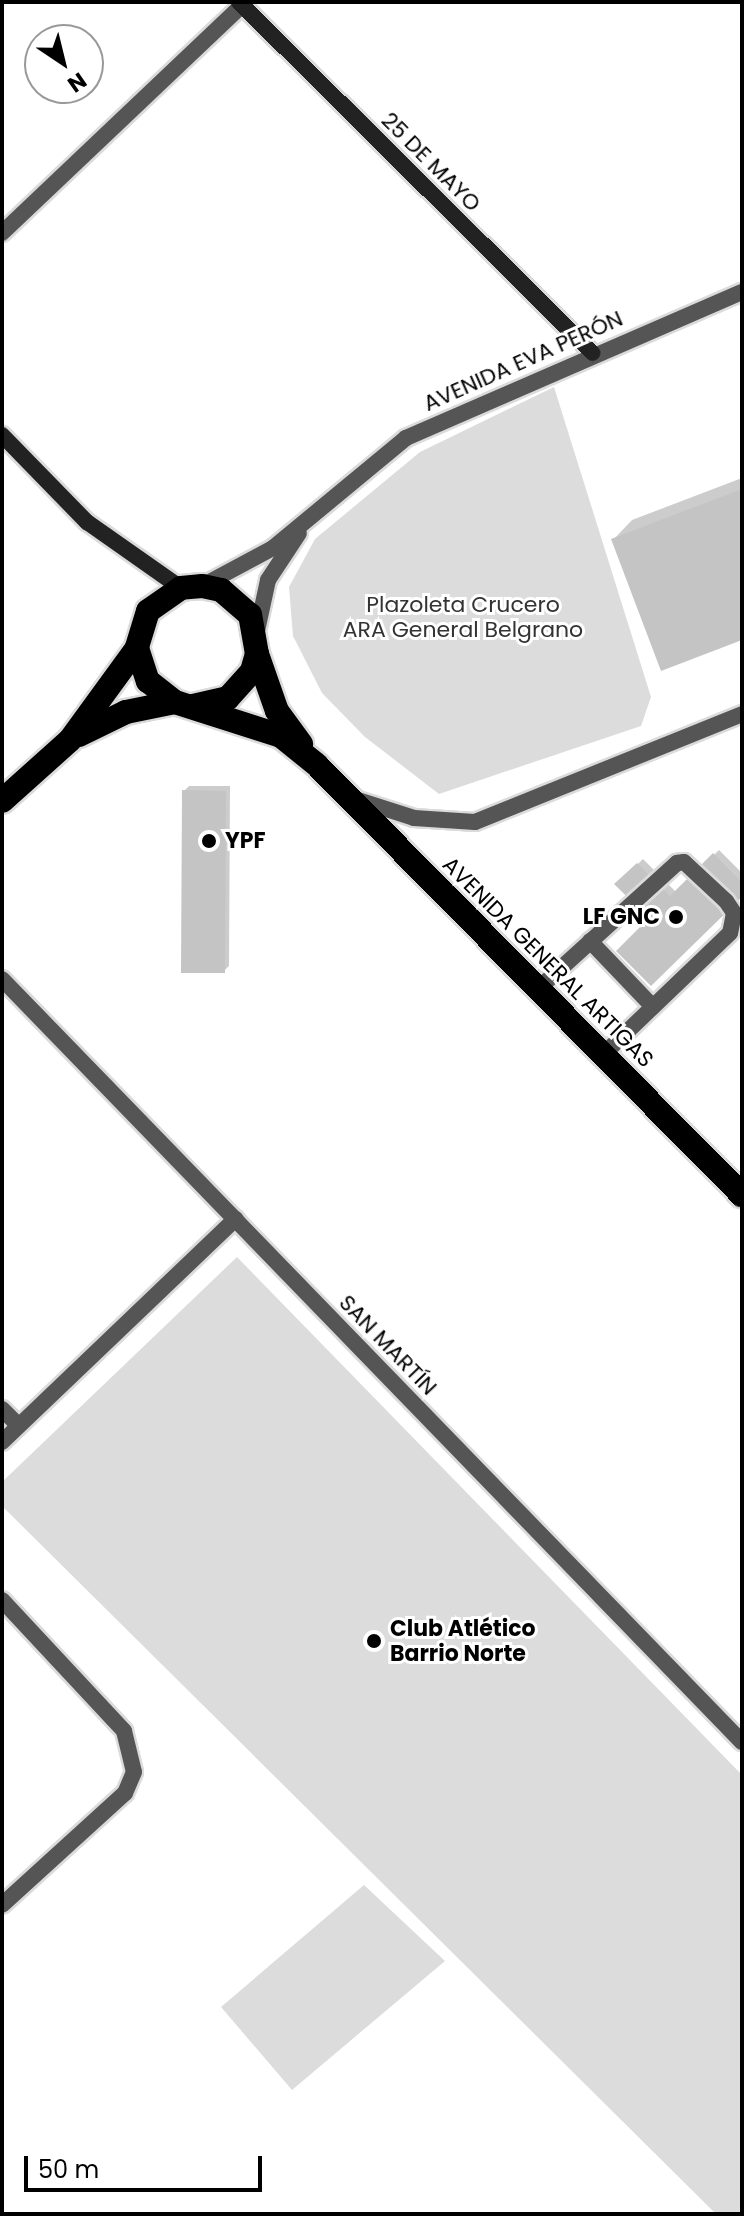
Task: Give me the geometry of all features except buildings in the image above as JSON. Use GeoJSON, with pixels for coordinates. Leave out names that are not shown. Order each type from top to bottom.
{"type":"FeatureCollection","features":[{"type":"Feature","properties":{"kind":"highway"},"geometry":{"type":"LineString","coordinates":[[2,801],[70,740],[137,648],[148,611],[191,587],[237,600],[257,644],[252,671],[228,698],[126,712],[70,740]]}},
{"type":"Feature","properties":{"kind":"highway","name":"AVENIDA GENERAL ARTIGAS"},"geometry":{"type":"LineString","coordinates":[[257,644],[277,711],[317,765],[742,1195]]}},
{"type":"Feature","properties":{"kind":"highway"},"geometry":{"type":"LineString","coordinates":[[137,648],[148,681],[184,704]]}},
{"type":"Feature","properties":{"kind":"highway","name":"AVENIDA GENERAL ARTIGAS"},"geometry":{"type":"LineString","coordinates":[[184,704],[281,736],[317,765]]}},
{"type":"Feature","properties":{"kind":"street"},"geometry":{"type":"LineString","coordinates":[[2,233],[242,3]]}},
{"type":"Feature","properties":{"kind":"street","name":"25 DE MAYO"},"geometry":{"type":"LineString","coordinates":[[242,3],[592,353]]}},
{"type":"Feature","properties":{"kind":"street","name":"AVENIDA EVA PERÓN"},"geometry":{"type":"LineString","coordinates":[[191,587],[273,548],[334,492],[406,438],[592,353],[742,292]]}},
{"type":"Feature","properties":{"kind":"street"},"geometry":{"type":"LineString","coordinates":[[2,435],[87,522],[191,587]]}},
{"type":"Feature","properties":{"kind":"street","name":"AVENIDA EVA PERÓN"},"geometry":{"type":"LineString","coordinates":[[257,644],[268,580],[334,492]]}},
{"type":"Feature","properties":{"kind":"street"},"geometry":{"type":"LineString","coordinates":[[346,796],[414,818],[475,822],[638,752],[742,714]]}},
{"type":"Feature","properties":{"kind":"street"},"geometry":{"type":"LineString","coordinates":[[538,989],[677,863],[684,862],[726,901],[734,913],[730,933],[603,1055]]}},
{"type":"Feature","properties":{"kind":"street"},"geometry":{"type":"LineString","coordinates":[[590,941],[653,1007]]}},
{"type":"Feature","properties":{"kind":"street","name":"SAN MARTÍN"},"geometry":{"type":"LineString","coordinates":[[2,979],[742,1742]]}},
{"type":"Feature","properties":{"kind":"street"},"geometry":{"type":"LineString","coordinates":[[2,1442],[235,1219]]}},
{"type":"Feature","properties":{"kind":"street"},"geometry":{"type":"LineString","coordinates":[[2,1409],[18,1425]]}},
{"type":"Feature","properties":{"kind":"street"},"geometry":{"type":"LineString","coordinates":[[2,1600],[124,1731],[134,1772],[125,1793],[2,1905]]}},
{"type":"Feature","properties":{"kind":"green space","name":"Plazoleta Crucero ARA General Belgrano"},"geometry":{"type":"Polygon","coordinates":[[[554,387],[651,697],[641,726],[439,794],[365,737],[322,693],[293,636],[289,587],[315,539],[420,452],[554,387]]]}},
{"type":"Feature","properties":{"kind":"green space","name":"Club Atlético Barrio Norte"},"geometry":{"type":"Polygon","coordinates":[[[237,1257],[742,1775],[742,2214],[716,2214],[2,1506],[2,1482],[237,1257]]]}},
{"type":"Feature","properties":{"kind":"green space"},"geometry":{"type":"Polygon","coordinates":[[[364,1885],[445,1961],[292,2090],[221,2007],[364,1885]]]}},
{"type":"Feature","properties":{"kind":"place","name":"YPF"},"geometry":{"type":"Point","coordinates":[209,841]}},
{"type":"Feature","properties":{"kind":"place","name":"LF GNC"},"geometry":{"type":"Point","coordinates":[676,917]}},
{"type":"Feature","properties":{"kind":"place","name":"Club Atlético Barrio Norte"},"geometry":{"type":"Point","coordinates":[374,1641]}}]}
